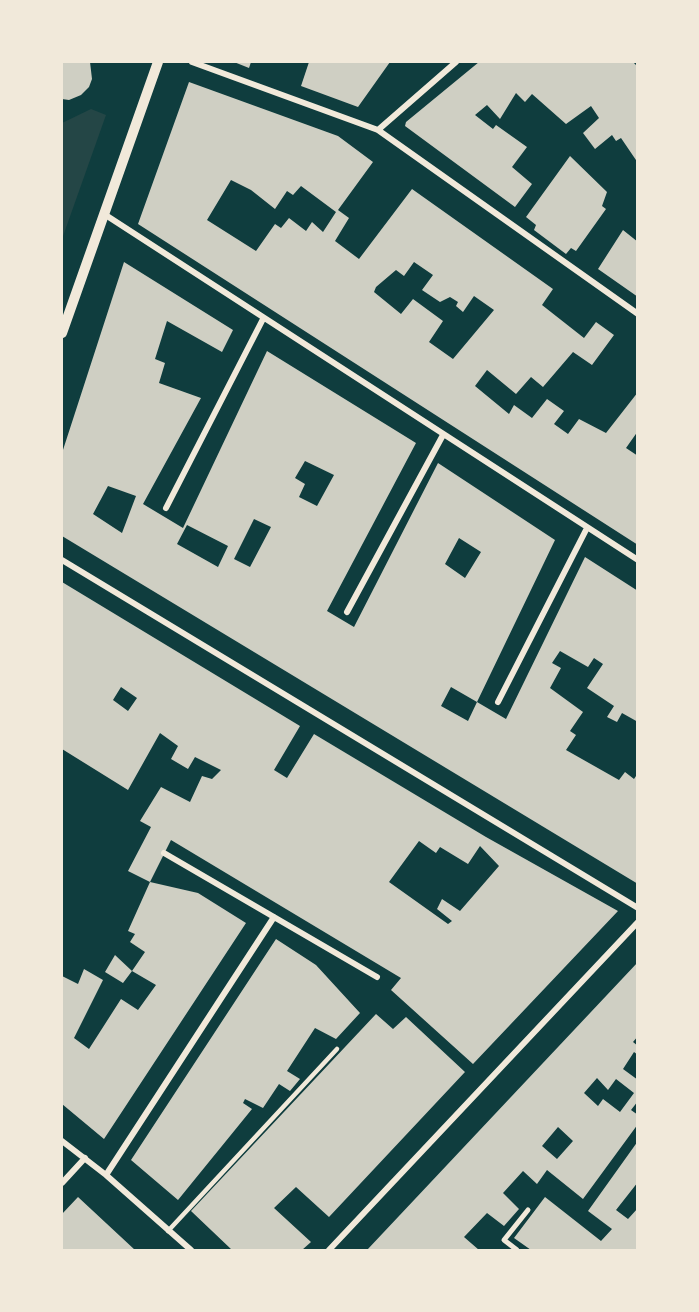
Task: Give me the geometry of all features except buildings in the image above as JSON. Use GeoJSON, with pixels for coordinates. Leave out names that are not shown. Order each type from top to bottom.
{"type":"FeatureCollection","features":[{"type":"Feature","properties":{"kind":"street"},"geometry":{"type":"LineString","coordinates":[[62,333],[158,62]]}},
{"type":"Feature","properties":{"kind":"street"},"geometry":{"type":"LineString","coordinates":[[192,62],[378,130],[638,314]]}},
{"type":"Feature","properties":{"kind":"street"},"geometry":{"type":"LineString","coordinates":[[378,130],[456,62]]}},
{"type":"Feature","properties":{"kind":"street"},"geometry":{"type":"LineString","coordinates":[[104,214],[262,319],[638,560]]}},
{"type":"Feature","properties":{"kind":"street"},"geometry":{"type":"LineString","coordinates":[[166,508],[262,319]]}},
{"type":"Feature","properties":{"kind":"street"},"geometry":{"type":"LineString","coordinates":[[347,612],[442,435]]}},
{"type":"Feature","properties":{"kind":"street"},"geometry":{"type":"LineString","coordinates":[[498,702],[587,528]]}},
{"type":"Feature","properties":{"kind":"street"},"geometry":{"type":"LineString","coordinates":[[62,560],[638,908]]}},
{"type":"Feature","properties":{"kind":"street"},"geometry":{"type":"LineString","coordinates":[[164,853],[377,977]]}},
{"type":"Feature","properties":{"kind":"street"},"geometry":{"type":"LineString","coordinates":[[106,1175],[274,917]]}},
{"type":"Feature","properties":{"kind":"street"},"geometry":{"type":"LineString","coordinates":[[329,1251],[638,922]]}},
{"type":"Feature","properties":{"kind":"street"},"geometry":{"type":"LineString","coordinates":[[62,1141],[106,1175],[191,1251]]}},
{"type":"Feature","properties":{"kind":"street"},"geometry":{"type":"LineString","coordinates":[[62,1183],[85,1158]]}},
{"type":"Feature","properties":{"kind":"street"},"geometry":{"type":"LineString","coordinates":[[517,1251],[504,1240],[528,1210]]}},
{"type":"Feature","properties":{"kind":"lane"},"geometry":{"type":"LineString","coordinates":[[168,1231],[337,1048]]}},
{"type":"Feature","properties":{"kind":"shaded area"},"geometry":{"type":"Polygon","coordinates":[[[91,109],[106,115],[62,239],[62,123],[91,109]]]}}]}
